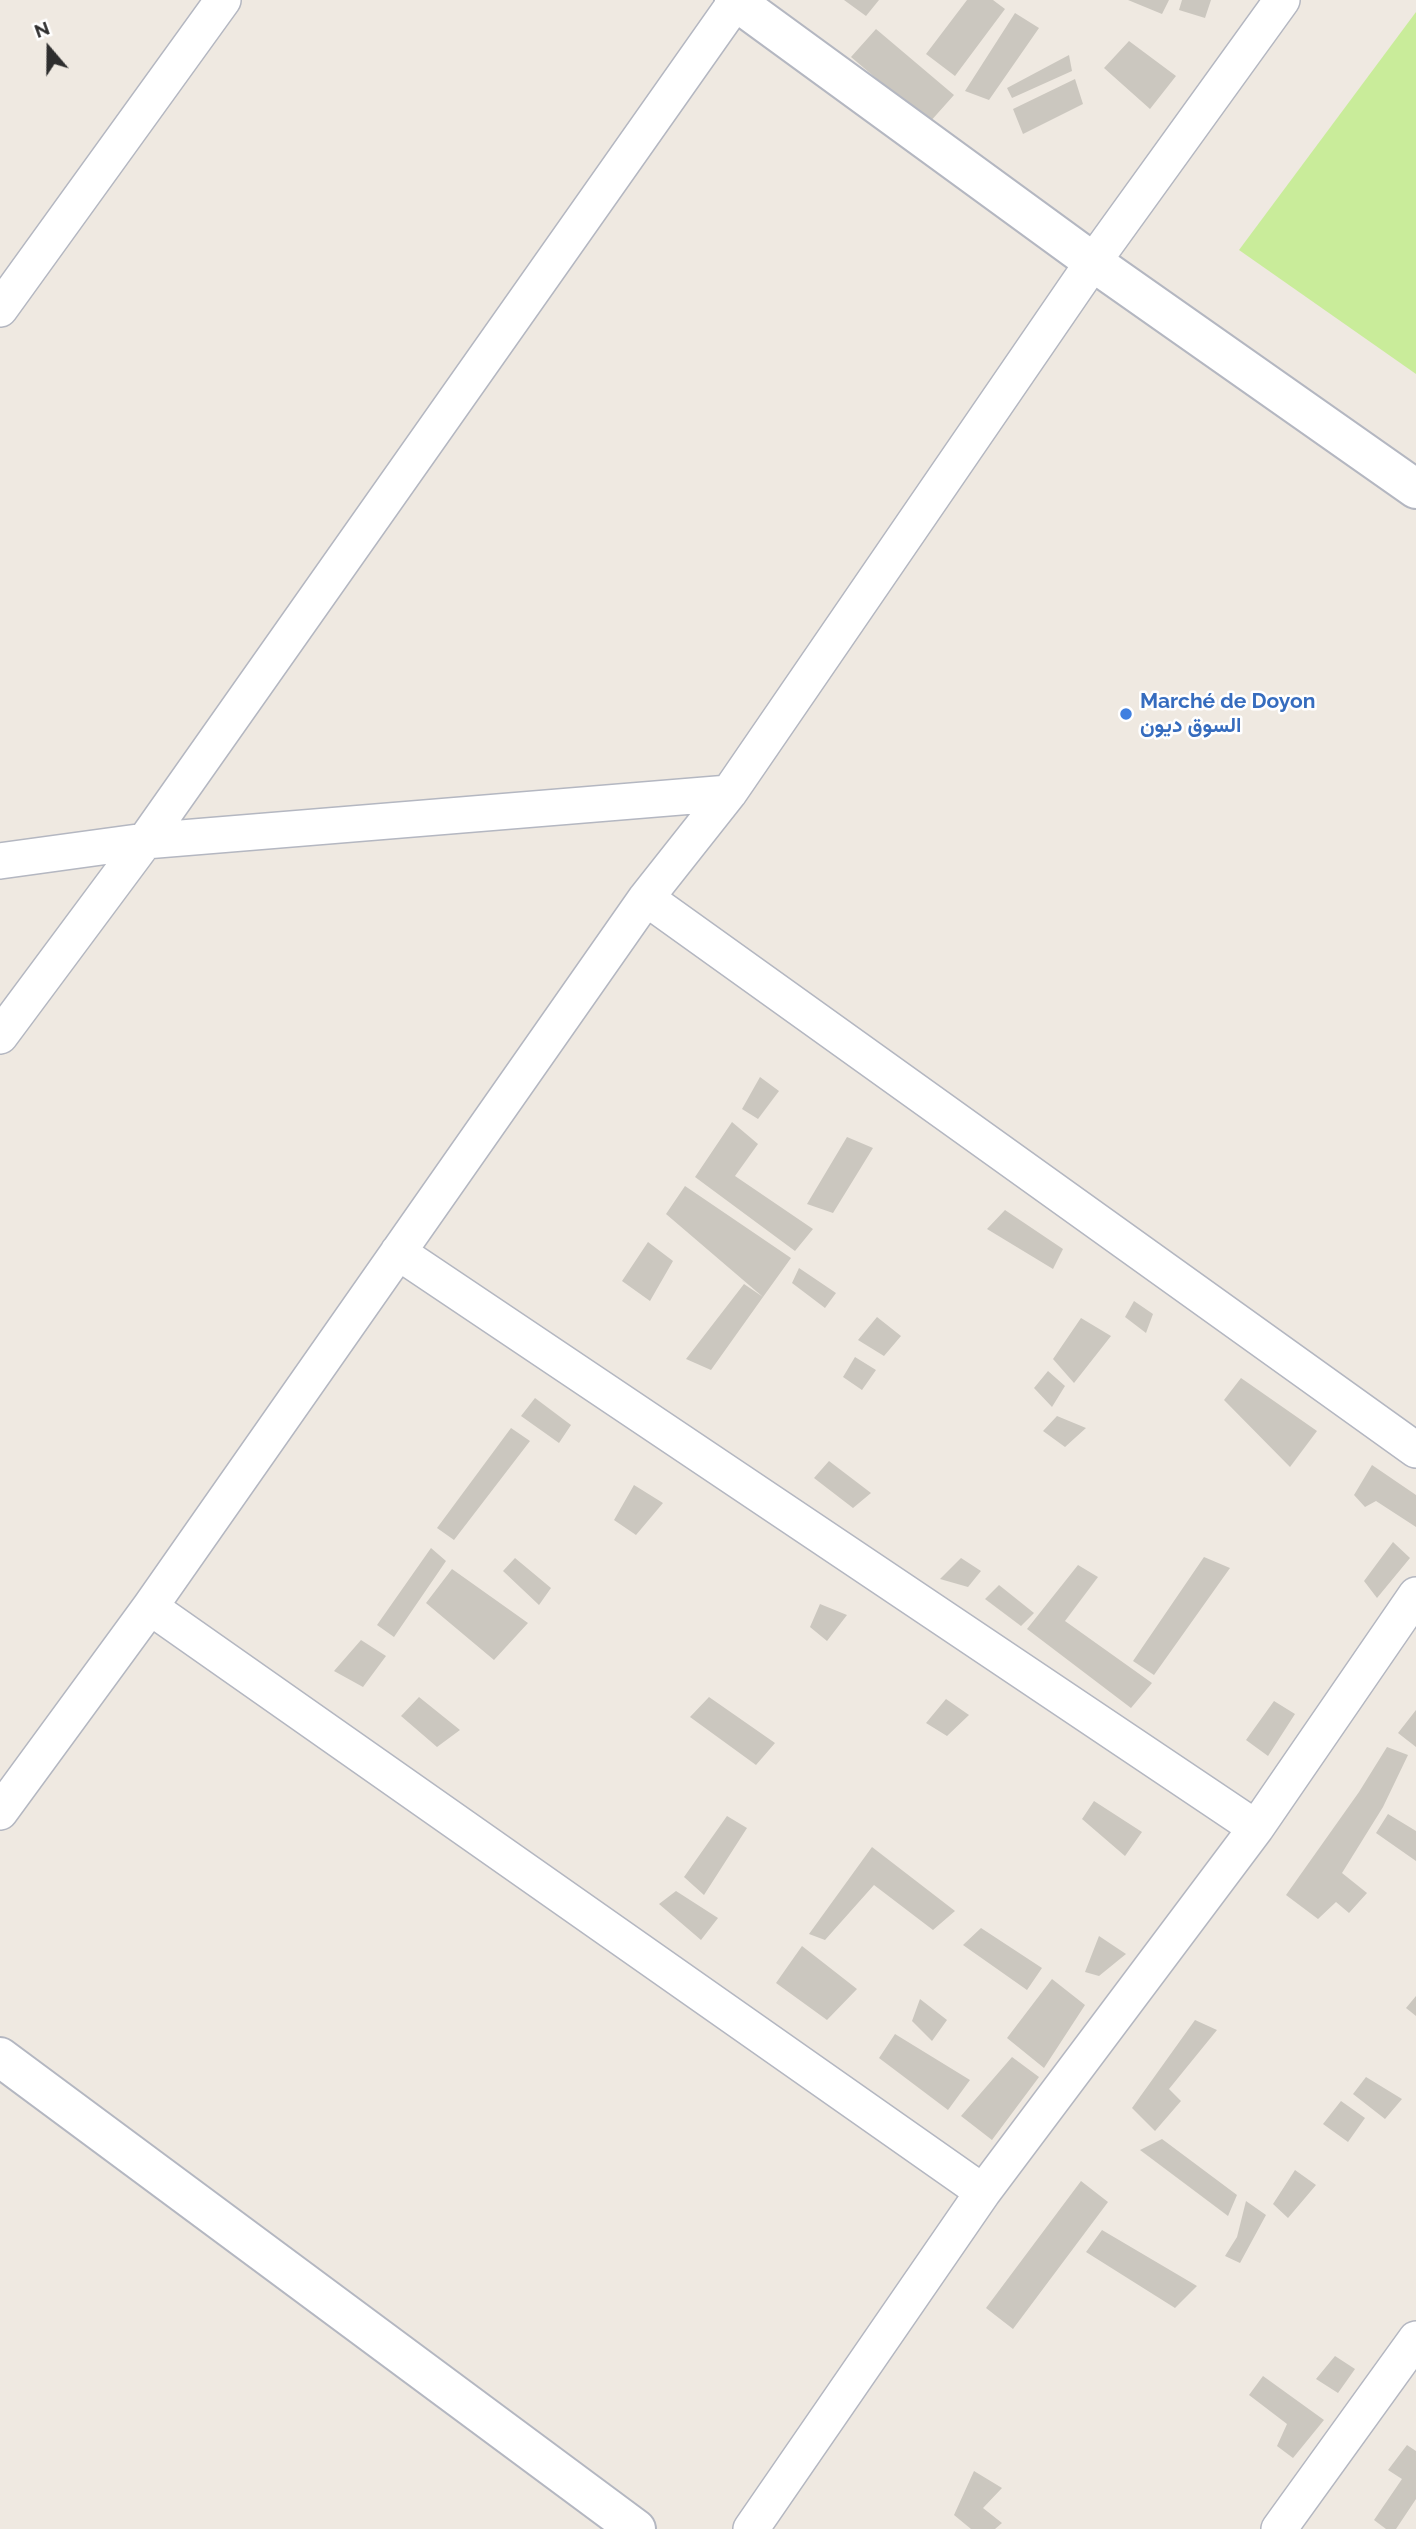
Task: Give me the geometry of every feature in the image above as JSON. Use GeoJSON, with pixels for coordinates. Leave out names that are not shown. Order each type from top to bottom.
{"type":"FeatureCollection","features":[{"type":"Feature","properties":{"kind":"street"},"geometry":{"type":"LineString","coordinates":[[0,309],[223,0]]}},
{"type":"Feature","properties":{"kind":"street"},"geometry":{"type":"LineString","coordinates":[[0,1812],[150,1607],[646,898],[729,793],[1093,261],[1282,0]]}},
{"type":"Feature","properties":{"kind":"street"},"geometry":{"type":"LineString","coordinates":[[0,1037],[145,841],[736,1],[1093,261],[1416,489]]}},
{"type":"Feature","properties":{"kind":"street"},"geometry":{"type":"LineString","coordinates":[[0,862],[145,841],[729,793]]}},
{"type":"Feature","properties":{"kind":"street"},"geometry":{"type":"LineString","coordinates":[[646,898],[1416,1450]]}},
{"type":"Feature","properties":{"kind":"street"},"geometry":{"type":"LineString","coordinates":[[398,1252],[1256,1828]]}},
{"type":"Feature","properties":{"kind":"street"},"geometry":{"type":"LineString","coordinates":[[751,2529],[984,2192],[1256,1828],[1416,1595]]}},
{"type":"Feature","properties":{"kind":"street"},"geometry":{"type":"LineString","coordinates":[[150,1607],[984,2192]]}},
{"type":"Feature","properties":{"kind":"street"},"geometry":{"type":"LineString","coordinates":[[0,2057],[636,2529]]}},
{"type":"Feature","properties":{"kind":"street"},"geometry":{"type":"LineString","coordinates":[[1279,2529],[1416,2339]]}},
{"type":"Feature","properties":{"kind":"green space"},"geometry":{"type":"Polygon","coordinates":[[[1416,12],[1416,374],[1239,250],[1416,12]]]}},
{"type":"Feature","properties":{"kind":"building"},"geometry":{"type":"Polygon","coordinates":[[[844,0],[879,0],[866,16],[844,0]]]}},
{"type":"Feature","properties":{"kind":"building"},"geometry":{"type":"Polygon","coordinates":[[[967,0],[993,0],[1005,9],[955,76],[926,54],[967,0]]]}},
{"type":"Feature","properties":{"kind":"building"},"geometry":{"type":"Polygon","coordinates":[[[1128,0],[1169,0],[1162,14],[1128,0]]]}},
{"type":"Feature","properties":{"kind":"building"},"geometry":{"type":"Polygon","coordinates":[[[1182,0],[1211,0],[1205,18],[1179,10],[1182,0]]]}},
{"type":"Feature","properties":{"kind":"building"},"geometry":{"type":"Polygon","coordinates":[[[1015,13],[1039,28],[989,100],[965,91],[1015,13]]]}},
{"type":"Feature","properties":{"kind":"building"},"geometry":{"type":"Polygon","coordinates":[[[876,29],[954,95],[929,123],[851,57],[876,29]]]}},
{"type":"Feature","properties":{"kind":"building"},"geometry":{"type":"Polygon","coordinates":[[[1129,41],[1176,76],[1150,109],[1104,68],[1129,41]]]}},
{"type":"Feature","properties":{"kind":"building"},"geometry":{"type":"Polygon","coordinates":[[[1069,55],[1072,71],[1012,98],[1007,88],[1069,55]]]}},
{"type":"Feature","properties":{"kind":"building"},"geometry":{"type":"Polygon","coordinates":[[[1075,79],[1083,104],[1023,134],[1013,109],[1075,79]]]}},
{"type":"Feature","properties":{"kind":"building"},"geometry":{"type":"Polygon","coordinates":[[[760,1077],[779,1091],[758,1119],[742,1109],[760,1077]]]}},
{"type":"Feature","properties":{"kind":"building"},"geometry":{"type":"Polygon","coordinates":[[[732,1122],[758,1144],[735,1176],[813,1229],[795,1251],[695,1177],[732,1122]]]}},
{"type":"Feature","properties":{"kind":"building"},"geometry":{"type":"Polygon","coordinates":[[[847,1137],[873,1148],[833,1213],[807,1204],[847,1137]]]}},
{"type":"Feature","properties":{"kind":"building"},"geometry":{"type":"Polygon","coordinates":[[[685,1186],[791,1258],[763,1297],[666,1214],[685,1186]]]}},
{"type":"Feature","properties":{"kind":"building"},"geometry":{"type":"Polygon","coordinates":[[[1005,1210],[1063,1249],[1053,1269],[987,1229],[1005,1210]]]}},
{"type":"Feature","properties":{"kind":"building"},"geometry":{"type":"Polygon","coordinates":[[[648,1242],[673,1261],[650,1301],[622,1281],[648,1242]]]}},
{"type":"Feature","properties":{"kind":"building"},"geometry":{"type":"Polygon","coordinates":[[[799,1268],[836,1293],[825,1308],[792,1283],[799,1268]]]}},
{"type":"Feature","properties":{"kind":"building"},"geometry":{"type":"Polygon","coordinates":[[[744,1284],[763,1297],[711,1370],[686,1359],[744,1284]]]}},
{"type":"Feature","properties":{"kind":"building"},"geometry":{"type":"Polygon","coordinates":[[[1134,1301],[1153,1314],[1146,1333],[1125,1317],[1134,1301]]]}},
{"type":"Feature","properties":{"kind":"building"},"geometry":{"type":"Polygon","coordinates":[[[877,1317],[901,1336],[884,1356],[858,1340],[877,1317]]]}},
{"type":"Feature","properties":{"kind":"building"},"geometry":{"type":"Polygon","coordinates":[[[1081,1318],[1111,1336],[1074,1383],[1053,1359],[1081,1318]]]}},
{"type":"Feature","properties":{"kind":"building"},"geometry":{"type":"Polygon","coordinates":[[[855,1357],[876,1370],[862,1390],[843,1377],[855,1357]]]}},
{"type":"Feature","properties":{"kind":"building"},"geometry":{"type":"Polygon","coordinates":[[[1048,1371],[1065,1386],[1052,1407],[1034,1388],[1048,1371]]]}},
{"type":"Feature","properties":{"kind":"building"},"geometry":{"type":"Polygon","coordinates":[[[1241,1378],[1317,1431],[1290,1467],[1224,1400],[1241,1378]]]}},
{"type":"Feature","properties":{"kind":"building"},"geometry":{"type":"Polygon","coordinates":[[[535,1398],[571,1425],[559,1443],[521,1416],[535,1398]]]}},
{"type":"Feature","properties":{"kind":"building"},"geometry":{"type":"Polygon","coordinates":[[[1057,1416],[1086,1428],[1065,1447],[1043,1431],[1057,1416]]]}},
{"type":"Feature","properties":{"kind":"building"},"geometry":{"type":"Polygon","coordinates":[[[511,1428],[530,1441],[454,1540],[437,1528],[511,1428]]]}},
{"type":"Feature","properties":{"kind":"building"},"geometry":{"type":"Polygon","coordinates":[[[829,1461],[871,1493],[853,1508],[814,1478],[829,1461]]]}},
{"type":"Feature","properties":{"kind":"building"},"geometry":{"type":"Polygon","coordinates":[[[1372,1465],[1416,1495],[1416,1527],[1376,1501],[1365,1507],[1354,1495],[1372,1465]]]}},
{"type":"Feature","properties":{"kind":"building"},"geometry":{"type":"Polygon","coordinates":[[[634,1485],[663,1503],[636,1535],[614,1520],[634,1485]]]}},
{"type":"Feature","properties":{"kind":"building"},"geometry":{"type":"Polygon","coordinates":[[[1393,1542],[1410,1558],[1377,1598],[1364,1581],[1393,1542]]]}},
{"type":"Feature","properties":{"kind":"building"},"geometry":{"type":"Polygon","coordinates":[[[431,1548],[446,1561],[394,1637],[377,1625],[431,1548]]]}},
{"type":"Feature","properties":{"kind":"building"},"geometry":{"type":"Polygon","coordinates":[[[1204,1557],[1230,1568],[1154,1675],[1133,1661],[1204,1557]]]}},
{"type":"Feature","properties":{"kind":"building"},"geometry":{"type":"Polygon","coordinates":[[[515,1558],[551,1588],[539,1605],[503,1571],[515,1558]]]}},
{"type":"Feature","properties":{"kind":"building"},"geometry":{"type":"Polygon","coordinates":[[[961,1558],[981,1571],[968,1587],[940,1579],[961,1558]]]}},
{"type":"Feature","properties":{"kind":"building"},"geometry":{"type":"Polygon","coordinates":[[[1078,1565],[1098,1577],[1065,1621],[1152,1683],[1131,1708],[1027,1629],[1078,1565]]]}},
{"type":"Feature","properties":{"kind":"building"},"geometry":{"type":"Polygon","coordinates":[[[452,1569],[528,1623],[494,1660],[426,1603],[452,1569]]]}},
{"type":"Feature","properties":{"kind":"building"},"geometry":{"type":"Polygon","coordinates":[[[999,1585],[1034,1613],[1021,1626],[985,1599],[999,1585]]]}},
{"type":"Feature","properties":{"kind":"building"},"geometry":{"type":"Polygon","coordinates":[[[820,1604],[847,1615],[827,1641],[810,1627],[820,1604]]]}},
{"type":"Feature","properties":{"kind":"building"},"geometry":{"type":"Polygon","coordinates":[[[361,1640],[386,1656],[363,1687],[334,1671],[361,1640]]]}},
{"type":"Feature","properties":{"kind":"building"},"geometry":{"type":"Polygon","coordinates":[[[419,1697],[460,1730],[437,1747],[401,1716],[419,1697]]]}},
{"type":"Feature","properties":{"kind":"building"},"geometry":{"type":"Polygon","coordinates":[[[709,1697],[775,1743],[756,1765],[690,1717],[709,1697]]]}},
{"type":"Feature","properties":{"kind":"building"},"geometry":{"type":"Polygon","coordinates":[[[946,1699],[969,1715],[947,1736],[926,1723],[946,1699]]]}},
{"type":"Feature","properties":{"kind":"building"},"geometry":{"type":"Polygon","coordinates":[[[1274,1701],[1295,1714],[1268,1756],[1246,1740],[1274,1701]]]}},
{"type":"Feature","properties":{"kind":"building"},"geometry":{"type":"Polygon","coordinates":[[[1416,1710],[1416,1747],[1398,1733],[1416,1710]]]}},
{"type":"Feature","properties":{"kind":"building"},"geometry":{"type":"Polygon","coordinates":[[[1387,1747],[1408,1755],[1383,1807],[1342,1873],[1367,1893],[1349,1913],[1336,1902],[1318,1919],[1286,1895],[1359,1792],[1387,1747]]]}},
{"type":"Feature","properties":{"kind":"building"},"geometry":{"type":"Polygon","coordinates":[[[1094,1801],[1142,1832],[1125,1856],[1082,1819],[1094,1801]]]}},
{"type":"Feature","properties":{"kind":"building"},"geometry":{"type":"Polygon","coordinates":[[[1388,1814],[1416,1831],[1416,1861],[1376,1833],[1388,1814]]]}},
{"type":"Feature","properties":{"kind":"building"},"geometry":{"type":"Polygon","coordinates":[[[727,1816],[747,1828],[704,1895],[684,1877],[727,1816]]]}},
{"type":"Feature","properties":{"kind":"building"},"geometry":{"type":"Polygon","coordinates":[[[872,1847],[955,1911],[933,1930],[874,1885],[825,1940],[809,1934],[872,1847]]]}},
{"type":"Feature","properties":{"kind":"building"},"geometry":{"type":"Polygon","coordinates":[[[676,1891],[718,1918],[701,1940],[659,1904],[676,1891]]]}},
{"type":"Feature","properties":{"kind":"building"},"geometry":{"type":"Polygon","coordinates":[[[981,1928],[1042,1968],[1027,1990],[963,1945],[981,1928]]]}},
{"type":"Feature","properties":{"kind":"building"},"geometry":{"type":"Polygon","coordinates":[[[1099,1936],[1126,1954],[1099,1976],[1085,1972],[1099,1936]]]}},
{"type":"Feature","properties":{"kind":"building"},"geometry":{"type":"Polygon","coordinates":[[[802,1946],[857,1989],[827,2020],[776,1983],[802,1946]]]}},
{"type":"Feature","properties":{"kind":"building"},"geometry":{"type":"Polygon","coordinates":[[[1052,1979],[1085,2005],[1044,2068],[1007,2038],[1052,1979]]]}},
{"type":"Feature","properties":{"kind":"building"},"geometry":{"type":"Polygon","coordinates":[[[1416,1996],[1416,2016],[1406,2008],[1416,1996]]]}},
{"type":"Feature","properties":{"kind":"building"},"geometry":{"type":"Polygon","coordinates":[[[920,1999],[947,2020],[932,2041],[912,2021],[920,1999]]]}},
{"type":"Feature","properties":{"kind":"building"},"geometry":{"type":"Polygon","coordinates":[[[1195,2020],[1217,2030],[1169,2089],[1181,2101],[1155,2131],[1132,2108],[1195,2020]]]}},
{"type":"Feature","properties":{"kind":"building"},"geometry":{"type":"Polygon","coordinates":[[[895,2034],[970,2080],[948,2110],[879,2058],[895,2034]]]}},
{"type":"Feature","properties":{"kind":"building"},"geometry":{"type":"Polygon","coordinates":[[[1012,2057],[1039,2077],[992,2140],[961,2116],[1012,2057]]]}},
{"type":"Feature","properties":{"kind":"building"},"geometry":{"type":"Polygon","coordinates":[[[1366,2077],[1402,2099],[1385,2119],[1353,2094],[1366,2077]]]}},
{"type":"Feature","properties":{"kind":"building"},"geometry":{"type":"Polygon","coordinates":[[[1341,2101],[1365,2118],[1348,2142],[1323,2124],[1341,2101]]]}},
{"type":"Feature","properties":{"kind":"building"},"geometry":{"type":"Polygon","coordinates":[[[1162,2139],[1237,2195],[1228,2216],[1140,2150],[1162,2139]]]}},
{"type":"Feature","properties":{"kind":"building"},"geometry":{"type":"Polygon","coordinates":[[[1295,2170],[1316,2185],[1288,2218],[1273,2204],[1295,2170]]]}},
{"type":"Feature","properties":{"kind":"building"},"geometry":{"type":"Polygon","coordinates":[[[1081,2181],[1108,2202],[1013,2329],[986,2308],[1081,2181]]]}},
{"type":"Feature","properties":{"kind":"building"},"geometry":{"type":"Polygon","coordinates":[[[1246,2201],[1266,2215],[1240,2263],[1225,2256],[1237,2237],[1246,2201]]]}},
{"type":"Feature","properties":{"kind":"building"},"geometry":{"type":"Polygon","coordinates":[[[1102,2230],[1197,2286],[1175,2308],[1086,2252],[1102,2230]]]}},
{"type":"Feature","properties":{"kind":"building"},"geometry":{"type":"Polygon","coordinates":[[[1335,2356],[1355,2369],[1338,2393],[1316,2379],[1335,2356]]]}},
{"type":"Feature","properties":{"kind":"building"},"geometry":{"type":"Polygon","coordinates":[[[1263,2376],[1324,2420],[1293,2458],[1277,2446],[1287,2424],[1249,2395],[1263,2376]]]}},
{"type":"Feature","properties":{"kind":"building"},"geometry":{"type":"Polygon","coordinates":[[[1407,2445],[1416,2451],[1416,2499],[1396,2529],[1386,2529],[1374,2520],[1402,2479],[1388,2470],[1407,2445]]]}},
{"type":"Feature","properties":{"kind":"building"},"geometry":{"type":"Polygon","coordinates":[[[974,2471],[1002,2488],[983,2508],[1002,2523],[995,2529],[971,2529],[954,2515],[974,2471]]]}},
{"type":"Feature","properties":{"kind":"place","name":"Marché de Doyon السوق ديون"},"geometry":{"type":"Point","coordinates":[1126,714]}}]}
